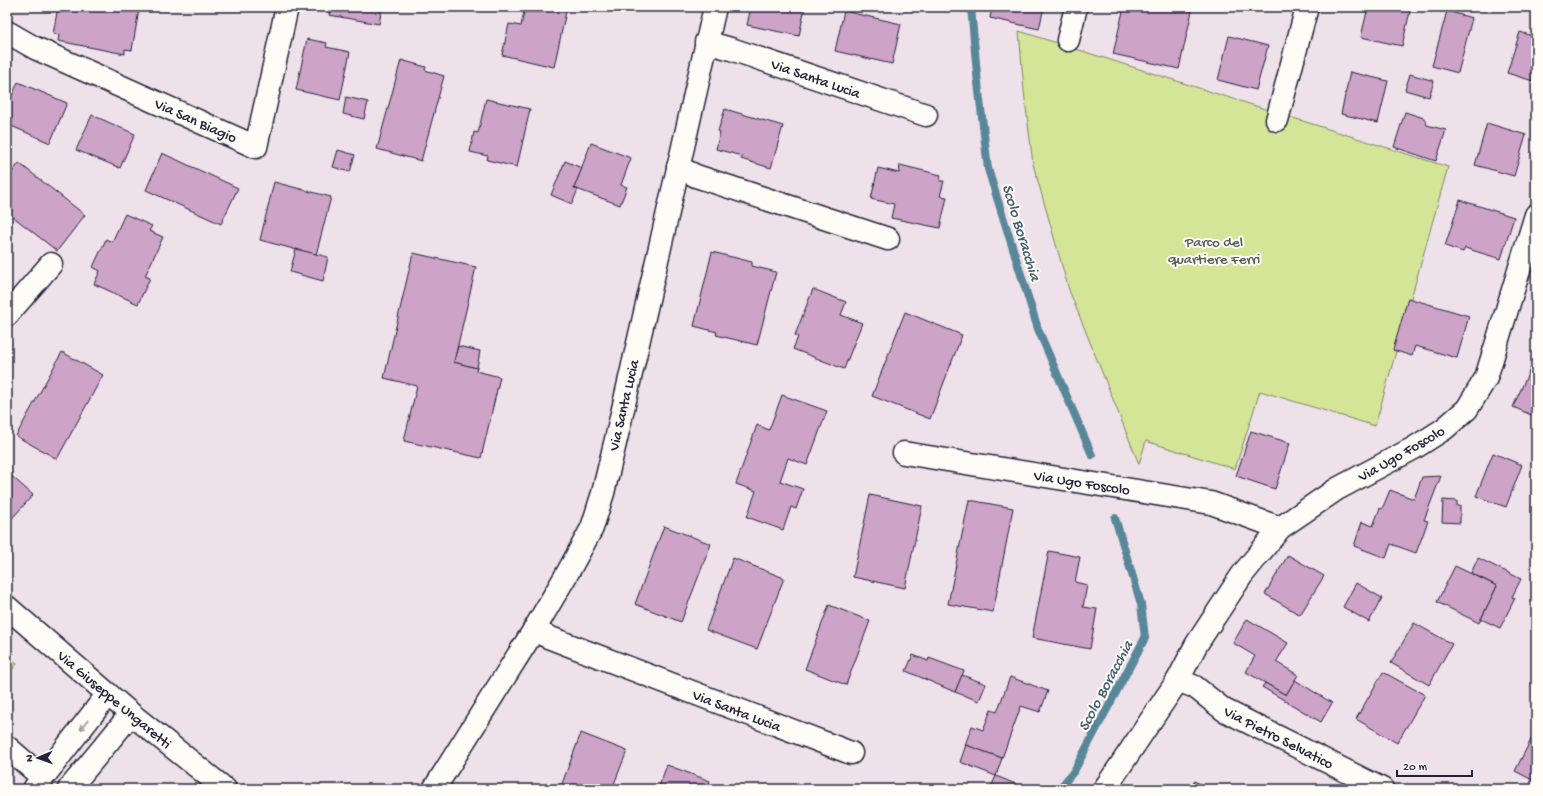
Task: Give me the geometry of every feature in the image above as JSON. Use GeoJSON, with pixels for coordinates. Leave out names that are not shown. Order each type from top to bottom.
{"type":"FeatureCollection","features":[{"type":"Feature","properties":{"kind":"street","name":"Via San Biagio"},"geometry":{"type":"LineString","coordinates":[[7,32],[35,48],[256,147],[287,7]]}},
{"type":"Feature","properties":{"kind":"street","name":"Via Santa Lucia"},"geometry":{"type":"LineString","coordinates":[[434,789],[534,630],[592,528],[601,500],[714,7]]}},
{"type":"Feature","properties":{"kind":"street"},"geometry":{"type":"LineString","coordinates":[[1068,40],[1076,7]]}},
{"type":"Feature","properties":{"kind":"street"},"geometry":{"type":"LineString","coordinates":[[1277,120],[1307,7]]}},
{"type":"Feature","properties":{"kind":"street","name":"Via Santa Lucia"},"geometry":{"type":"LineString","coordinates":[[706,42],[731,49],[926,115]]}},
{"type":"Feature","properties":{"kind":"street"},"geometry":{"type":"LineString","coordinates":[[678,167],[696,176],[888,239]]}},
{"type":"Feature","properties":{"kind":"street","name":"Via Ugo Foscolo"},"geometry":{"type":"LineString","coordinates":[[1104,789],[1178,680],[1196,645],[1242,574],[1280,528],[1337,490],[1414,448],[1444,429],[1467,409],[1486,378],[1536,215]]}},
{"type":"Feature","properties":{"kind":"street"},"geometry":{"type":"LineString","coordinates":[[7,315],[51,264]]}},
{"type":"Feature","properties":{"kind":"street","name":"Via Ugo Foscolo"},"geometry":{"type":"LineString","coordinates":[[904,453],[1212,503],[1280,528]]}},
{"type":"Feature","properties":{"kind":"street","name":"Via Giuseppe Ungaretti"},"geometry":{"type":"LineString","coordinates":[[7,607],[131,714],[225,789]]}},
{"type":"Feature","properties":{"kind":"street","name":"Via Santa Lucia"},"geometry":{"type":"LineString","coordinates":[[534,630],[555,640],[851,754]]}},
{"type":"Feature","properties":{"kind":"street","name":"Via Pietro Selvatico"},"geometry":{"type":"LineString","coordinates":[[1178,680],[1195,687],[1224,710],[1382,789]]}},
{"type":"Feature","properties":{"kind":"street"},"geometry":{"type":"LineString","coordinates":[[7,747],[38,783],[108,694]]}},
{"type":"Feature","properties":{"kind":"street"},"geometry":{"type":"LineString","coordinates":[[69,789],[131,714]]}},
{"type":"Feature","properties":{"kind":"green space","name":"Parco del quartiere Ferri"},"geometry":{"type":"Polygon","coordinates":[[[1019,31],[1448,167],[1375,426],[1260,391],[1235,469],[1146,441],[1139,464],[1069,290],[1033,164],[1024,91],[1019,31]]]}},
{"type":"Feature","properties":{"kind":"green space"},"geometry":{"type":"Polygon","coordinates":[[[7,656],[17,664],[7,676],[7,656]]]}},
{"type":"Feature","properties":{"kind":"building"},"geometry":{"type":"Polygon","coordinates":[[[58,7],[135,7],[134,10],[139,10],[132,50],[125,49],[125,54],[58,41],[59,35],[53,34],[58,7]]]}},
{"type":"Feature","properties":{"kind":"building"},"geometry":{"type":"Polygon","coordinates":[[[330,7],[382,7],[379,24],[329,15],[330,7]]]}},
{"type":"Feature","properties":{"kind":"building"},"geometry":{"type":"Polygon","coordinates":[[[525,7],[567,7],[554,67],[502,55],[509,24],[521,26],[525,7]]]}},
{"type":"Feature","properties":{"kind":"building"},"geometry":{"type":"Polygon","coordinates":[[[642,7],[659,7],[658,10],[642,7]]]}},
{"type":"Feature","properties":{"kind":"building"},"geometry":{"type":"Polygon","coordinates":[[[751,7],[805,7],[799,36],[747,25],[751,7]]]}},
{"type":"Feature","properties":{"kind":"building"},"geometry":{"type":"Polygon","coordinates":[[[992,7],[1044,7],[1039,29],[990,18],[992,7]]]}},
{"type":"Feature","properties":{"kind":"building"},"geometry":{"type":"Polygon","coordinates":[[[1124,7],[1176,7],[1192,11],[1179,69],[1113,54],[1124,7]]]}},
{"type":"Feature","properties":{"kind":"building"},"geometry":{"type":"Polygon","coordinates":[[[1368,7],[1411,7],[1402,46],[1361,37],[1368,7]]]}},
{"type":"Feature","properties":{"kind":"building"},"geometry":{"type":"Polygon","coordinates":[[[844,11],[901,24],[892,64],[835,51],[844,11]]]}},
{"type":"Feature","properties":{"kind":"building"},"geometry":{"type":"Polygon","coordinates":[[[1447,11],[1472,18],[1458,73],[1432,66],[1447,11]]]}},
{"type":"Feature","properties":{"kind":"building"},"geometry":{"type":"Polygon","coordinates":[[[1520,32],[1536,37],[1536,82],[1507,73],[1520,32]]]}},
{"type":"Feature","properties":{"kind":"building"},"geometry":{"type":"Polygon","coordinates":[[[1229,36],[1268,46],[1256,90],[1218,80],[1229,36]]]}},
{"type":"Feature","properties":{"kind":"building"},"geometry":{"type":"Polygon","coordinates":[[[307,39],[327,43],[326,47],[350,52],[340,100],[296,90],[307,39]]]}},
{"type":"Feature","properties":{"kind":"building"},"geometry":{"type":"Polygon","coordinates":[[[401,60],[426,67],[425,70],[444,76],[421,161],[377,149],[401,60]]]}},
{"type":"Feature","properties":{"kind":"building"},"geometry":{"type":"Polygon","coordinates":[[[1350,72],[1388,81],[1378,123],[1341,114],[1350,72]]]}},
{"type":"Feature","properties":{"kind":"building"},"geometry":{"type":"Polygon","coordinates":[[[1410,74],[1434,81],[1429,97],[1405,90],[1410,74]]]}},
{"type":"Feature","properties":{"kind":"building"},"geometry":{"type":"Polygon","coordinates":[[[18,82],[67,103],[50,143],[7,124],[7,107],[18,82]]]}},
{"type":"Feature","properties":{"kind":"building"},"geometry":{"type":"Polygon","coordinates":[[[346,97],[368,102],[364,119],[343,114],[346,97]]]}},
{"type":"Feature","properties":{"kind":"building"},"geometry":{"type":"Polygon","coordinates":[[[486,99],[530,109],[517,167],[487,160],[488,156],[470,152],[474,132],[478,133],[486,99]]]}},
{"type":"Feature","properties":{"kind":"building"},"geometry":{"type":"Polygon","coordinates":[[[725,109],[783,126],[771,168],[741,159],[742,156],[716,149],[720,132],[718,131],[725,109]]]}},
{"type":"Feature","properties":{"kind":"building"},"geometry":{"type":"Polygon","coordinates":[[[1405,112],[1424,118],[1427,125],[1446,130],[1436,161],[1394,147],[1405,112]]]}},
{"type":"Feature","properties":{"kind":"building"},"geometry":{"type":"Polygon","coordinates":[[[92,115],[135,134],[120,168],[76,150],[92,115]]]}},
{"type":"Feature","properties":{"kind":"building"},"geometry":{"type":"Polygon","coordinates":[[[1487,123],[1526,135],[1514,176],[1475,165],[1487,123]]]}},
{"type":"Feature","properties":{"kind":"building"},"geometry":{"type":"Polygon","coordinates":[[[591,143],[631,158],[621,185],[627,187],[620,205],[574,188],[591,143]]]}},
{"type":"Feature","properties":{"kind":"building"},"geometry":{"type":"Polygon","coordinates":[[[338,150],[355,155],[350,172],[333,167],[338,150]]]}},
{"type":"Feature","properties":{"kind":"building"},"geometry":{"type":"Polygon","coordinates":[[[162,153],[238,188],[221,224],[146,190],[162,153]]]}},
{"type":"Feature","properties":{"kind":"building"},"geometry":{"type":"Polygon","coordinates":[[[565,161],[582,168],[574,188],[578,189],[572,204],[551,195],[565,161]]]}},
{"type":"Feature","properties":{"kind":"building"},"geometry":{"type":"Polygon","coordinates":[[[19,163],[85,215],[57,251],[7,212],[7,179],[19,163]]]}},
{"type":"Feature","properties":{"kind":"building"},"geometry":{"type":"Polygon","coordinates":[[[900,165],[941,175],[940,181],[944,181],[940,196],[947,197],[940,228],[891,218],[894,204],[871,199],[878,168],[899,173],[900,165]]]}},
{"type":"Feature","properties":{"kind":"building"},"geometry":{"type":"Polygon","coordinates":[[[274,182],[331,197],[316,255],[260,240],[274,182]]]}},
{"type":"Feature","properties":{"kind":"building"},"geometry":{"type":"Polygon","coordinates":[[[1460,200],[1514,217],[1501,259],[1465,248],[1463,252],[1445,246],[1460,200]]]}},
{"type":"Feature","properties":{"kind":"building"},"geometry":{"type":"Polygon","coordinates":[[[125,214],[152,226],[149,231],[163,237],[145,276],[150,278],[138,304],[94,284],[100,271],[93,267],[106,239],[112,242],[125,214]]]}},
{"type":"Feature","properties":{"kind":"building"},"geometry":{"type":"Polygon","coordinates":[[[296,249],[328,257],[323,281],[290,272],[296,249]]]}},
{"type":"Feature","properties":{"kind":"building"},"geometry":{"type":"Polygon","coordinates":[[[712,252],[752,262],[752,266],[776,272],[757,345],[716,335],[717,332],[694,326],[712,252]]]}},
{"type":"Feature","properties":{"kind":"building"},"geometry":{"type":"Polygon","coordinates":[[[413,253],[476,267],[454,362],[477,368],[476,371],[500,377],[481,458],[404,441],[417,386],[384,378],[413,253]]]}},
{"type":"Feature","properties":{"kind":"building"},"geometry":{"type":"Polygon","coordinates":[[[813,289],[846,302],[841,315],[862,323],[844,369],[793,349],[798,337],[795,335],[813,289]]]}},
{"type":"Feature","properties":{"kind":"building"},"geometry":{"type":"Polygon","coordinates":[[[1408,298],[1469,316],[1457,358],[1415,346],[1412,356],[1393,350],[1408,298]]]}},
{"type":"Feature","properties":{"kind":"building"},"geometry":{"type":"Polygon","coordinates":[[[905,312],[962,335],[930,419],[872,396],[905,312]]]}},
{"type":"Feature","properties":{"kind":"building"},"geometry":{"type":"Polygon","coordinates":[[[458,346],[480,351],[477,368],[454,362],[458,346]]]}},
{"type":"Feature","properties":{"kind":"building"},"geometry":{"type":"Polygon","coordinates":[[[62,352],[103,375],[57,459],[16,436],[62,352]]]}},
{"type":"Feature","properties":{"kind":"building"},"geometry":{"type":"Polygon","coordinates":[[[1531,367],[1536,369],[1536,417],[1513,407],[1531,367]]]}},
{"type":"Feature","properties":{"kind":"building"},"geometry":{"type":"Polygon","coordinates":[[[782,395],[827,411],[807,465],[788,458],[780,481],[803,489],[796,509],[791,507],[783,530],[747,517],[756,491],[736,484],[757,425],[769,430],[782,395]]]}},
{"type":"Feature","properties":{"kind":"building"},"geometry":{"type":"Polygon","coordinates":[[[1251,431],[1290,443],[1275,489],[1236,476],[1251,431]]]}},
{"type":"Feature","properties":{"kind":"building"},"geometry":{"type":"Polygon","coordinates":[[[1493,453],[1522,465],[1506,507],[1476,496],[1493,453]]]}},
{"type":"Feature","properties":{"kind":"building"},"geometry":{"type":"Polygon","coordinates":[[[7,472],[33,495],[7,524],[7,472]]]}},
{"type":"Feature","properties":{"kind":"building"},"geometry":{"type":"Polygon","coordinates":[[[1441,476],[1424,520],[1428,521],[1416,553],[1391,544],[1386,558],[1354,546],[1362,522],[1373,526],[1380,508],[1382,509],[1390,490],[1414,499],[1422,477],[1441,476]]]}},
{"type":"Feature","properties":{"kind":"building"},"geometry":{"type":"Polygon","coordinates":[[[870,495],[922,506],[905,588],[853,577],[870,495]]]}},
{"type":"Feature","properties":{"kind":"building"},"geometry":{"type":"Polygon","coordinates":[[[969,500],[1013,508],[993,612],[948,604],[969,500]]]}},
{"type":"Feature","properties":{"kind":"building"},"geometry":{"type":"Polygon","coordinates":[[[1443,500],[1457,501],[1457,506],[1460,506],[1460,523],[1442,522],[1443,500]]]}},
{"type":"Feature","properties":{"kind":"building"},"geometry":{"type":"Polygon","coordinates":[[[664,526],[711,544],[681,622],[635,604],[664,526]]]}},
{"type":"Feature","properties":{"kind":"building"},"geometry":{"type":"Polygon","coordinates":[[[1049,551],[1080,557],[1075,582],[1087,585],[1083,607],[1097,609],[1090,649],[1032,638],[1049,551]]]}},
{"type":"Feature","properties":{"kind":"building"},"geometry":{"type":"Polygon","coordinates":[[[1288,555],[1324,576],[1300,615],[1265,594],[1288,555]]]}},
{"type":"Feature","properties":{"kind":"building"},"geometry":{"type":"Polygon","coordinates":[[[733,558],[784,578],[757,649],[706,630],[733,558]]]}},
{"type":"Feature","properties":{"kind":"building"},"geometry":{"type":"Polygon","coordinates":[[[1478,558],[1521,579],[1512,597],[1515,598],[1500,628],[1481,619],[1497,586],[1471,573],[1478,558]]]}},
{"type":"Feature","properties":{"kind":"building"},"geometry":{"type":"Polygon","coordinates":[[[1455,566],[1497,586],[1479,623],[1437,602],[1455,566]]]}},
{"type":"Feature","properties":{"kind":"building"},"geometry":{"type":"Polygon","coordinates":[[[1356,583],[1382,598],[1369,622],[1343,607],[1356,583]]]}},
{"type":"Feature","properties":{"kind":"building"},"geometry":{"type":"Polygon","coordinates":[[[829,605],[870,621],[846,685],[805,669],[829,605]]]}},
{"type":"Feature","properties":{"kind":"building"},"geometry":{"type":"Polygon","coordinates":[[[1247,619],[1288,643],[1276,662],[1298,675],[1286,695],[1246,672],[1255,656],[1233,643],[1247,619]]]}},
{"type":"Feature","properties":{"kind":"building"},"geometry":{"type":"Polygon","coordinates":[[[1414,623],[1452,644],[1429,685],[1391,663],[1414,623]]]}},
{"type":"Feature","properties":{"kind":"building"},"geometry":{"type":"Polygon","coordinates":[[[913,655],[928,661],[929,658],[964,671],[955,692],[906,671],[913,655]]]}},
{"type":"Feature","properties":{"kind":"building"},"geometry":{"type":"Polygon","coordinates":[[[1383,672],[1425,695],[1397,743],[1356,719],[1383,672]]]}},
{"type":"Feature","properties":{"kind":"building"},"geometry":{"type":"Polygon","coordinates":[[[962,675],[986,684],[979,701],[955,692],[962,675]]]}},
{"type":"Feature","properties":{"kind":"building"},"geometry":{"type":"Polygon","coordinates":[[[1010,677],[1048,691],[1040,712],[1021,706],[1002,758],[965,745],[972,726],[983,730],[991,710],[997,712],[1010,677]]]}},
{"type":"Feature","properties":{"kind":"building"},"geometry":{"type":"Polygon","coordinates":[[[1295,680],[1332,703],[1321,722],[1262,687],[1265,683],[1286,695],[1295,680]]]}},
{"type":"Feature","properties":{"kind":"building"},"geometry":{"type":"Polygon","coordinates":[[[1536,730],[1536,782],[1515,771],[1536,730]]]}},
{"type":"Feature","properties":{"kind":"building"},"geometry":{"type":"Polygon","coordinates":[[[581,733],[627,751],[612,789],[560,789],[581,733]]]}},
{"type":"Feature","properties":{"kind":"building"},"geometry":{"type":"Polygon","coordinates":[[[966,745],[1002,758],[996,776],[960,762],[966,745]]]}},
{"type":"Feature","properties":{"kind":"building"},"geometry":{"type":"Polygon","coordinates":[[[667,765],[710,781],[707,789],[658,789],[667,765]]]}},
{"type":"Feature","properties":{"kind":"building"},"geometry":{"type":"Polygon","coordinates":[[[996,776],[1018,785],[1016,789],[990,789],[996,776]]]}},
{"type":"Feature","properties":{"kind":"building"},"geometry":{"type":"Polygon","coordinates":[[[1194,781],[1211,789],[1191,789],[1194,781]]]}},
{"type":"Feature","properties":{"kind":"waterway","name":"Scolo Boracchia"},"geometry":{"type":"LineString","coordinates":[[971,7],[988,169],[1038,329],[1092,455]]}},
{"type":"Feature","properties":{"kind":"waterway","name":"Scolo Boracchia"},"geometry":{"type":"LineString","coordinates":[[1059,789],[1074,771],[1145,638],[1141,604],[1115,518]]}}]}
